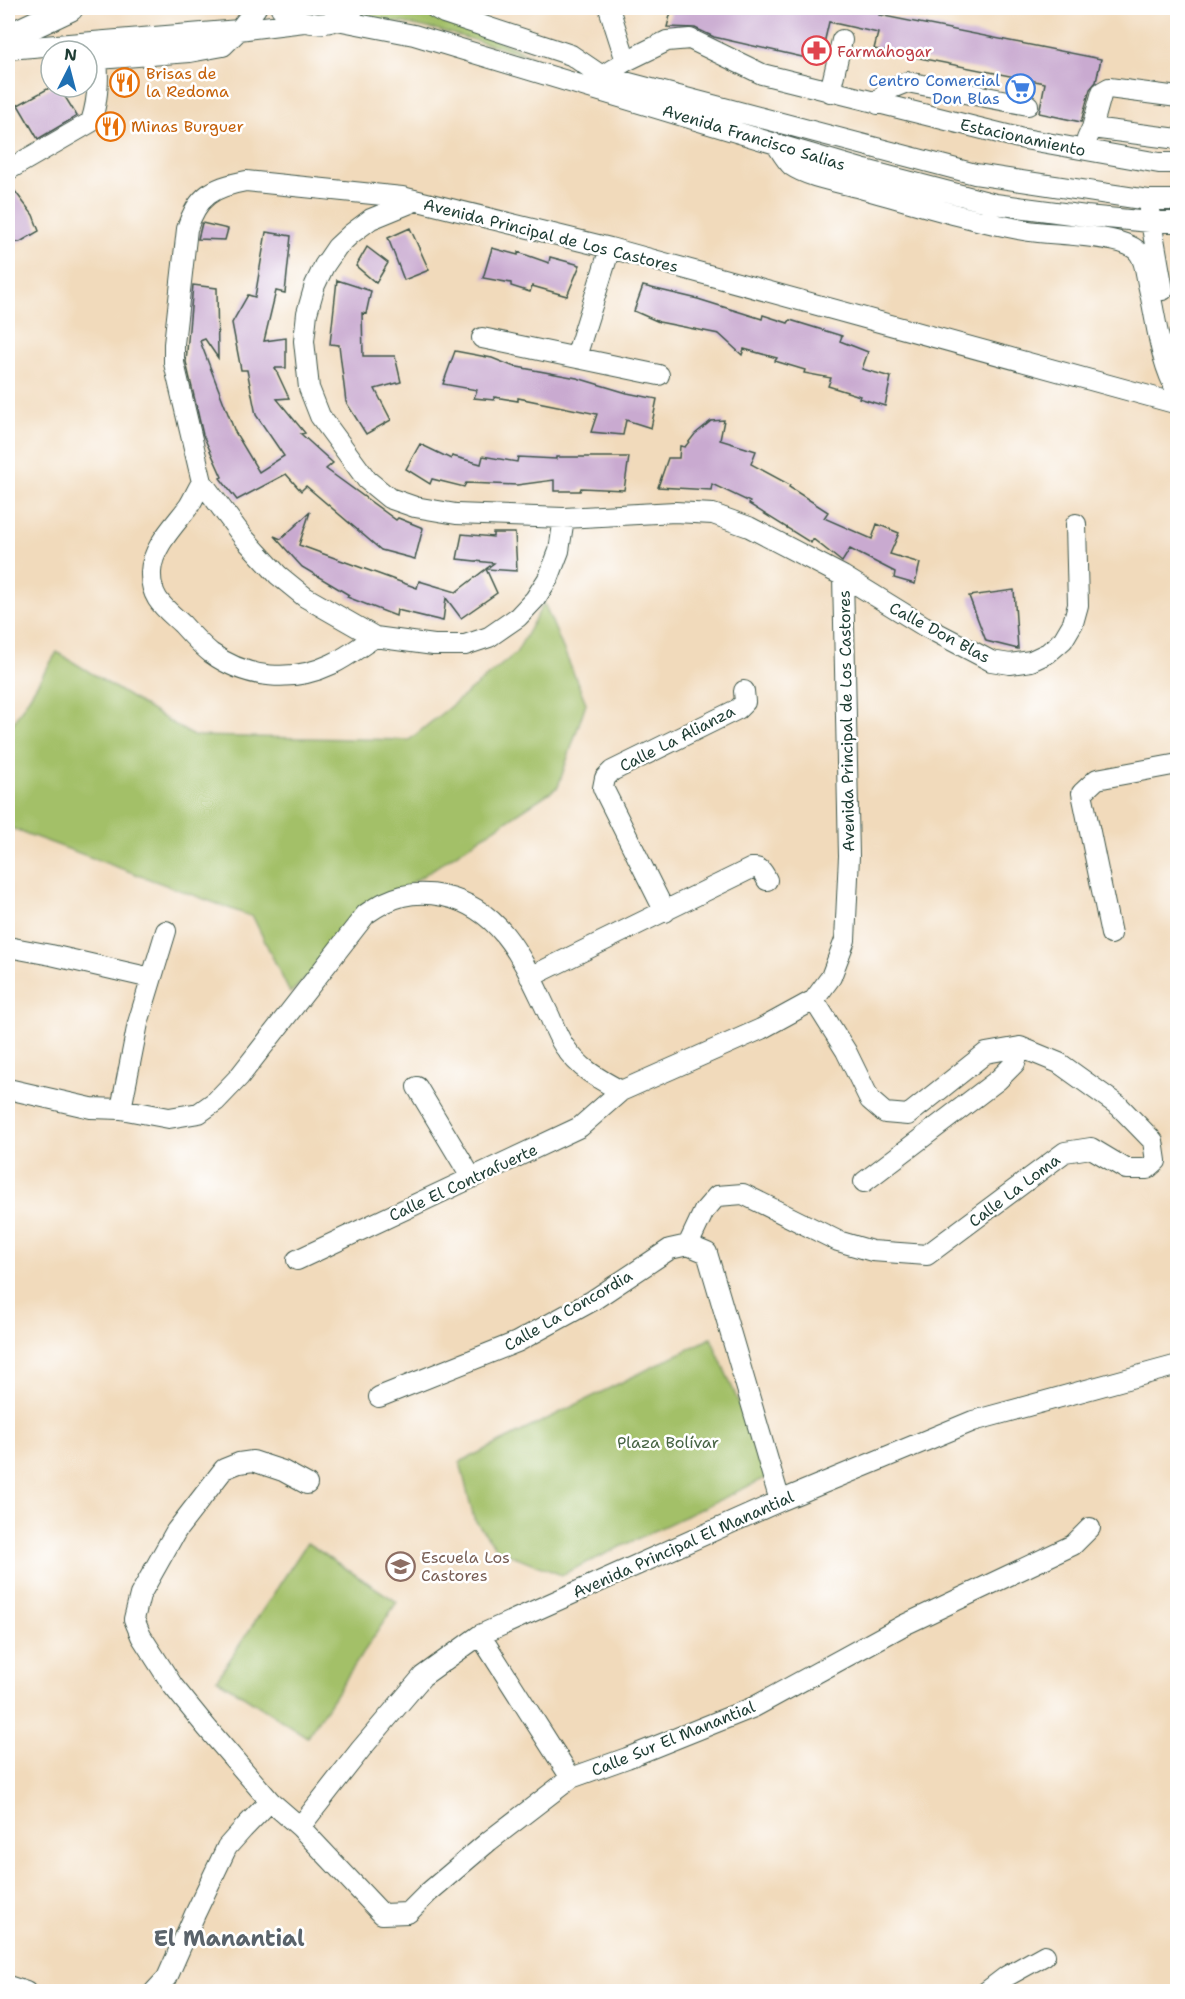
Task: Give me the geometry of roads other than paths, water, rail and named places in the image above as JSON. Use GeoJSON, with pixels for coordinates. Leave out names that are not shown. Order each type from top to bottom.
{"type":"FeatureCollection","features":[{"type":"Feature","properties":{"kind":"main road"},"geometry":{"type":"LineString","coordinates":[[8,21],[39,8]]}},
{"type":"Feature","properties":{"kind":"main road"},"geometry":{"type":"LineString","coordinates":[[8,37],[70,8]]}},
{"type":"Feature","properties":{"kind":"street"},"geometry":{"type":"LineString","coordinates":[[239,30],[256,8]]}},
{"type":"Feature","properties":{"kind":"street"},"geometry":{"type":"LineString","coordinates":[[281,8],[304,22]]}},
{"type":"Feature","properties":{"kind":"street"},"geometry":{"type":"LineString","coordinates":[[337,20],[354,8]]}},
{"type":"Feature","properties":{"kind":"street","name":"Avenida Francisco Salias"},"geometry":{"type":"LineString","coordinates":[[435,8],[571,55],[602,76],[975,174],[1148,200],[1178,200]]}},
{"type":"Feature","properties":{"kind":"street"},"geometry":{"type":"LineString","coordinates":[[609,8],[626,61]]}},
{"type":"Feature","properties":{"kind":"street","name":"Avenida Francisco Salias"},"geometry":{"type":"LineString","coordinates":[[99,51],[239,30],[337,20],[414,35],[865,170],[995,204],[1086,216],[1150,222],[1178,222]]}},
{"type":"Feature","properties":{"kind":"street","name":"Estacionamiento"},"geometry":{"type":"LineString","coordinates":[[602,76],[626,61],[667,41],[690,39],[762,74],[830,92],[1019,138],[1159,163],[1178,163]]}},
{"type":"Feature","properties":{"kind":"street"},"geometry":{"type":"LineString","coordinates":[[830,92],[842,40]]}},
{"type":"Feature","properties":{"kind":"street","name":"Avenida Francisco Salias"},"geometry":{"type":"LineString","coordinates":[[8,49],[39,50]]}},
{"type":"Feature","properties":{"kind":"street"},"geometry":{"type":"LineString","coordinates":[[878,104],[887,90],[907,82],[1028,105]]}},
{"type":"Feature","properties":{"kind":"street"},"geometry":{"type":"LineString","coordinates":[[1082,149],[1092,128],[1102,92],[1109,88],[1178,97]]}},
{"type":"Feature","properties":{"kind":"street"},"geometry":{"type":"LineString","coordinates":[[8,170],[91,122],[95,99]]}},
{"type":"Feature","properties":{"kind":"street"},"geometry":{"type":"LineString","coordinates":[[1092,128],[1178,139]]}},
{"type":"Feature","properties":{"kind":"street"},"geometry":{"type":"LineString","coordinates":[[776,144],[791,165],[818,176],[926,207],[1030,231],[1123,243],[1139,252],[1155,309],[1162,355],[1169,378],[1178,393]]}},
{"type":"Feature","properties":{"kind":"street"},"geometry":{"type":"LineString","coordinates":[[415,201],[402,197],[246,181],[225,185],[205,196],[192,211],[187,229],[174,344],[174,363],[201,482],[243,537],[278,575],[305,597],[375,637],[434,645],[465,645],[489,637],[518,617],[549,577],[560,551],[564,518]]}},
{"type":"Feature","properties":{"kind":"street"},"geometry":{"type":"LineString","coordinates":[[1148,200],[1150,222],[1178,370]]}},
{"type":"Feature","properties":{"kind":"street","name":"Avenida Principal de Los Castores"},"geometry":{"type":"LineString","coordinates":[[621,1091],[761,1029],[814,1000],[831,977],[845,940],[849,856],[843,576],[749,527],[713,514],[675,512],[564,518],[456,514],[415,507],[389,498],[366,480],[320,416],[309,388],[304,341],[307,313],[315,285],[337,247],[371,219],[415,201],[610,248],[1178,404]]}},
{"type":"Feature","properties":{"kind":"street"},"geometry":{"type":"LineString","coordinates":[[576,357],[610,248]]}},
{"type":"Feature","properties":{"kind":"street"},"geometry":{"type":"LineString","coordinates":[[482,338],[659,375]]}},
{"type":"Feature","properties":{"kind":"street"},"geometry":{"type":"LineString","coordinates":[[201,482],[191,503],[156,552],[151,569],[151,585],[156,599],[211,653],[237,668],[259,675],[281,677],[305,673],[332,664],[375,637]]}},
{"type":"Feature","properties":{"kind":"street","name":"Calle Don Blas"},"geometry":{"type":"LineString","coordinates":[[843,576],[924,626],[991,661],[1010,664],[1031,661],[1048,653],[1063,640],[1073,623],[1078,605],[1076,524]]}},
{"type":"Feature","properties":{"kind":"street","name":"Calle La Alianza"},"geometry":{"type":"LineString","coordinates":[[665,912],[603,788],[605,778],[612,771],[738,709],[744,702],[744,691]]}},
{"type":"Feature","properties":{"kind":"street"},"geometry":{"type":"LineString","coordinates":[[1111,934],[1082,793],[1097,779],[1178,764]]}},
{"type":"Feature","properties":{"kind":"street"},"geometry":{"type":"LineString","coordinates":[[530,977],[752,868],[758,867],[763,871],[767,880]]}},
{"type":"Feature","properties":{"kind":"street"},"geometry":{"type":"LineString","coordinates":[[8,1089],[91,1108],[121,1109],[169,1118],[199,1113],[216,1101],[271,1036],[366,914],[383,902],[425,892],[460,899],[496,923],[519,955],[563,1044],[592,1076],[621,1091]]}},
{"type":"Feature","properties":{"kind":"street"},"geometry":{"type":"LineString","coordinates":[[121,1109],[138,1023],[166,932]]}},
{"type":"Feature","properties":{"kind":"street"},"geometry":{"type":"LineString","coordinates":[[8,947],[151,978]]}},
{"type":"Feature","properties":{"kind":"street"},"geometry":{"type":"LineString","coordinates":[[814,1000],[846,1051],[870,1100],[885,1113],[908,1115],[986,1053],[1020,1047],[1015,1064],[998,1080],[864,1182]]}},
{"type":"Feature","properties":{"kind":"street","name":"Calle La Loma"},"geometry":{"type":"LineString","coordinates":[[688,1245],[704,1211],[717,1196],[743,1194],[838,1241],[872,1251],[927,1255],[1065,1152],[1091,1148],[1126,1169],[1147,1169],[1156,1161],[1153,1141],[1119,1106],[1059,1063],[1020,1047]]}},
{"type":"Feature","properties":{"kind":"street"},"geometry":{"type":"LineString","coordinates":[[417,1087],[471,1177]]}},
{"type":"Feature","properties":{"kind":"street","name":"Calle El Contrafuerte"},"geometry":{"type":"LineString","coordinates":[[297,1260],[579,1127],[621,1091]]}},
{"type":"Feature","properties":{"kind":"street"},"geometry":{"type":"LineString","coordinates":[[688,1245],[707,1253],[780,1501]]}},
{"type":"Feature","properties":{"kind":"street","name":"Calle La Concordia"},"geometry":{"type":"LineString","coordinates":[[379,1397],[517,1342],[592,1300],[670,1249],[688,1245]]}},
{"type":"Feature","properties":{"kind":"street","name":"Avenida Principal El Manantial"},"geometry":{"type":"LineString","coordinates":[[300,1827],[361,1749],[423,1676],[480,1635],[780,1501],[973,1421],[1178,1365]]}},
{"type":"Feature","properties":{"kind":"street"},"geometry":{"type":"LineString","coordinates":[[300,1827],[270,1802],[173,1686],[141,1636],[134,1619],[140,1595],[176,1531],[224,1469],[253,1461],[283,1471],[307,1484]]}},
{"type":"Feature","properties":{"kind":"street","name":"Calle Sur El Manantial"},"geometry":{"type":"LineString","coordinates":[[300,1827],[382,1914],[408,1913],[489,1841],[571,1778],[754,1707],[904,1625],[1073,1545],[1090,1528]]}},
{"type":"Feature","properties":{"kind":"street"},"geometry":{"type":"LineString","coordinates":[[480,1635],[571,1778]]}},
{"type":"Feature","properties":{"kind":"street"},"geometry":{"type":"LineString","coordinates":[[154,1992],[167,1978],[227,1847],[270,1802]]}},
{"type":"Feature","properties":{"kind":"street"},"geometry":{"type":"LineString","coordinates":[[986,1992],[1008,1976],[1045,1955]]}},
{"type":"Feature","properties":{"kind":"street"},"geometry":{"type":"LineString","coordinates":[[8,1986],[26,1992]]}},
{"type":"Feature","properties":{"kind":"place","name":"Farmahogar"},"geometry":{"type":"Point","coordinates":[816,51]}},
{"type":"Feature","properties":{"kind":"place","name":"Brisas de la Redoma"},"geometry":{"type":"Point","coordinates":[125,82]}},
{"type":"Feature","properties":{"kind":"place","name":"Centro Comercial Don Blas"},"geometry":{"type":"Point","coordinates":[1021,89]}},
{"type":"Feature","properties":{"kind":"place","name":"Minas Burguer"},"geometry":{"type":"Point","coordinates":[110,126]}},
{"type":"Feature","properties":{"kind":"place","name":"Escuela Los Castores"},"geometry":{"type":"Point","coordinates":[400,1566]}},
{"type":"Feature","properties":{"kind":"district","name":"El Manantial"},"geometry":{"type":"Point","coordinates":[229,1938]}},
{"type":"Feature","properties":{"kind":"park label","name":"Plaza Bolívar"},"geometry":{"type":"Point","coordinates":[668,1442]}}]}
